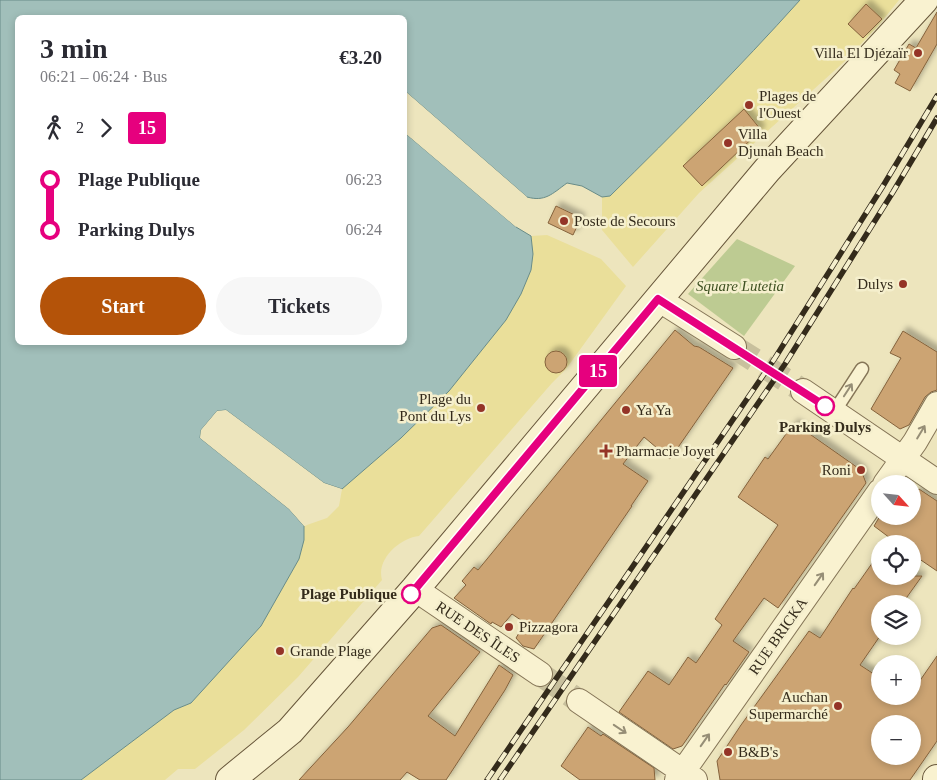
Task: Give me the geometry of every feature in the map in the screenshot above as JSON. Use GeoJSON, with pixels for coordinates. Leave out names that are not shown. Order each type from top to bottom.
{"type":"FeatureCollection","features":[{"type":"Feature","properties":{"kind":"main road"},"geometry":{"type":"LineString","coordinates":[[230,780],[290,731],[415,589],[767,170],[924,0]]}},
{"type":"Feature","properties":{"kind":"street"},"geometry":{"type":"LineString","coordinates":[[658,299],[734,347]]}},
{"type":"Feature","properties":{"kind":"street"},"geometry":{"type":"LineString","coordinates":[[802,391],[937,482]]}},
{"type":"Feature","properties":{"kind":"street"},"geometry":{"type":"LineString","coordinates":[[891,475],[937,404]]}},
{"type":"Feature","properties":{"kind":"street","name":"RUE BRICKA"},"geometry":{"type":"LineString","coordinates":[[685,777],[871,504]]}},
{"type":"Feature","properties":{"kind":"street","name":"RUE DES ÎLES"},"geometry":{"type":"LineString","coordinates":[[415,589],[540,674]]}},
{"type":"Feature","properties":{"kind":"street"},"geometry":{"type":"LineString","coordinates":[[580,701],[685,777]]}},
{"type":"Feature","properties":{"kind":"lane"},"geometry":{"type":"LineString","coordinates":[[834,412],[862,368]]}},
{"type":"Feature","properties":{"kind":"green space","name":"Square Lutetia"},"geometry":{"type":"Polygon","coordinates":[[[737,239],[795,266],[744,336],[688,294],[737,239]]]}},
{"type":"Feature","properties":{"kind":"sand","name":"Plages de l'Ouest"},"geometry":{"type":"Polygon","coordinates":[[[800,0],[899,0],[878,26],[844,62],[699,193],[633,267],[602,230],[602,197],[610,196],[659,148],[800,0]]]}},
{"type":"Feature","properties":{"kind":"sand"},"geometry":{"type":"Polygon","coordinates":[[[547,235],[601,259],[626,286],[566,369],[419,536],[404,541],[391,551],[383,565],[381,572],[382,580],[298,677],[244,730],[195,769],[178,769],[165,780],[81,780],[174,710],[191,703],[261,626],[299,559],[304,540],[304,526],[327,518],[339,506],[342,489],[401,438],[449,391],[506,320],[521,294],[531,270],[533,254],[531,236],[547,235]]]}},
{"type":"Feature","properties":{"kind":"water"},"geometry":{"type":"Polygon","coordinates":[[[0,0],[800,0],[706,100],[610,196],[602,197],[582,186],[567,183],[544,198],[527,197],[407,93],[407,15],[15,15],[15,345],[407,345],[407,135],[516,227],[531,236],[533,254],[531,270],[521,294],[506,320],[449,391],[401,438],[342,489],[324,483],[226,410],[217,411],[201,430],[200,438],[289,509],[304,526],[304,540],[299,559],[261,626],[191,703],[174,710],[81,780],[0,780],[0,0]]]}},
{"type":"Feature","properties":{"kind":"pier"},"geometry":{"type":"Polygon","coordinates":[[[407,93],[527,197],[526,199],[407,97],[407,93]]]}},
{"type":"Feature","properties":{"kind":"pier"},"geometry":{"type":"Polygon","coordinates":[[[407,133],[517,224],[516,227],[407,135],[407,133]]]}},
{"type":"Feature","properties":{"kind":"pier"},"geometry":{"type":"Polygon","coordinates":[[[226,410],[324,483],[342,489],[341,492],[323,485],[225,412],[218,413],[204,431],[203,437],[291,508],[307,525],[304,526],[289,509],[200,438],[201,430],[217,411],[226,410]]]}},
{"type":"Feature","properties":{"kind":"building"},"geometry":{"type":"Polygon","coordinates":[[[866,4],[882,19],[863,38],[848,24],[866,4]]]}},
{"type":"Feature","properties":{"kind":"building","name":"Villa El Djézaïr"},"geometry":{"type":"Polygon","coordinates":[[[937,12],[937,44],[910,91],[895,83],[900,74],[894,70],[909,44],[916,48],[937,12]]]}},
{"type":"Feature","properties":{"kind":"building","name":"Villa Djunah Beach"},"geometry":{"type":"Polygon","coordinates":[[[744,109],[761,130],[702,186],[683,166],[744,109]]]}},
{"type":"Feature","properties":{"kind":"building","name":"Poste de Secours"},"geometry":{"type":"Polygon","coordinates":[[[556,206],[581,218],[573,235],[548,223],[556,206]]]}},
{"type":"Feature","properties":{"kind":"building"},"geometry":{"type":"Polygon","coordinates":[[[675,330],[694,346],[699,347],[733,368],[670,459],[644,437],[623,464],[648,481],[534,649],[523,646],[516,638],[525,623],[512,614],[501,627],[492,622],[491,624],[454,598],[466,585],[462,581],[474,567],[478,570],[675,330]]]}},
{"type":"Feature","properties":{"kind":"building"},"geometry":{"type":"Polygon","coordinates":[[[903,331],[937,352],[937,390],[925,397],[909,425],[900,429],[871,409],[901,358],[890,353],[903,331]]]}},
{"type":"Feature","properties":{"kind":"building"},"geometry":{"type":"Polygon","coordinates":[[[556,351],[564,354],[567,362],[564,370],[556,373],[548,370],[545,362],[548,354],[556,351]]]}},
{"type":"Feature","properties":{"kind":"building"},"geometry":{"type":"Polygon","coordinates":[[[794,423],[861,470],[866,483],[778,608],[764,598],[733,641],[749,652],[682,746],[673,749],[619,712],[648,671],[669,685],[688,657],[696,663],[722,625],[715,619],[778,525],[738,497],[765,457],[768,459],[794,423]]]}},
{"type":"Feature","properties":{"kind":"building"},"geometry":{"type":"Polygon","coordinates":[[[921,490],[937,501],[937,571],[921,560],[921,535],[886,535],[874,526],[921,525],[921,490]]]}},
{"type":"Feature","properties":{"kind":"building","name":"Auchan Supermarché"},"geometry":{"type":"Polygon","coordinates":[[[871,565],[871,585],[916,585],[908,595],[871,595],[871,645],[874,645],[860,665],[871,672],[871,705],[921,705],[921,679],[937,656],[937,741],[921,764],[921,715],[871,715],[871,765],[920,765],[910,780],[720,780],[717,761],[741,725],[809,631],[820,638],[853,588],[871,565]]]}},
{"type":"Feature","properties":{"kind":"building"},"geometry":{"type":"Polygon","coordinates":[[[441,625],[480,652],[428,716],[455,736],[499,665],[513,675],[446,780],[420,780],[407,772],[400,780],[299,780],[348,727],[432,628],[441,625]]]}},
{"type":"Feature","properties":{"kind":"building"},"geometry":{"type":"Polygon","coordinates":[[[588,727],[601,736],[603,734],[654,768],[655,780],[580,780],[561,766],[588,727]]]}},
{"type":"Feature","properties":{"kind":"tunnel"},"geometry":{"type":"LineString","coordinates":[[734,347],[803,391]]}},
{"type":"Feature","properties":{"kind":"tunnel"},"geometry":{"type":"LineString","coordinates":[[540,674],[579,701]]}},
{"type":"Feature","properties":{"kind":"railway"},"geometry":{"type":"LineString","coordinates":[[487,780],[775,358],[937,96]]}},
{"type":"Feature","properties":{"kind":"railway"},"geometry":{"type":"LineString","coordinates":[[500,780],[785,364],[937,118]]}},
{"type":"Feature","properties":{"kind":"bus line","name":"15"},"geometry":{"type":"LineString","coordinates":[[411,594],[658,299],[825,406]]}},
{"type":"Feature","properties":{"kind":"place","name":"Villa El Djézaïr"},"geometry":{"type":"Point","coordinates":[918,53]}},
{"type":"Feature","properties":{"kind":"place","name":"Plages de l'Ouest"},"geometry":{"type":"Point","coordinates":[749,105]}},
{"type":"Feature","properties":{"kind":"place","name":"Villa Djunah Beach"},"geometry":{"type":"Point","coordinates":[728,143]}},
{"type":"Feature","properties":{"kind":"place","name":"Poste de Secours"},"geometry":{"type":"Point","coordinates":[564,221]}},
{"type":"Feature","properties":{"kind":"place","name":"Dulys"},"geometry":{"type":"Point","coordinates":[903,284]}},
{"type":"Feature","properties":{"kind":"place","name":"Parking Dulys"},"geometry":{"type":"Point","coordinates":[825,406]}},
{"type":"Feature","properties":{"kind":"place","name":"Plage du Pont du Lys"},"geometry":{"type":"Point","coordinates":[481,408]}},
{"type":"Feature","properties":{"kind":"place","name":"Ya Ya"},"geometry":{"type":"Point","coordinates":[626,410]}},
{"type":"Feature","properties":{"kind":"place","name":"Pharmacie Joyet"},"geometry":{"type":"Point","coordinates":[606,451]}},
{"type":"Feature","properties":{"kind":"place","name":"Roni"},"geometry":{"type":"Point","coordinates":[861,470]}},
{"type":"Feature","properties":{"kind":"place","name":"Plage Publique"},"geometry":{"type":"Point","coordinates":[411,594]}},
{"type":"Feature","properties":{"kind":"place","name":"Pizzagora"},"geometry":{"type":"Point","coordinates":[509,627]}},
{"type":"Feature","properties":{"kind":"place","name":"Grande Plage"},"geometry":{"type":"Point","coordinates":[280,651]}},
{"type":"Feature","properties":{"kind":"place","name":"Auchan Supermarché"},"geometry":{"type":"Point","coordinates":[838,706]}},
{"type":"Feature","properties":{"kind":"place","name":"B&B's"},"geometry":{"type":"Point","coordinates":[728,752]}}]}
